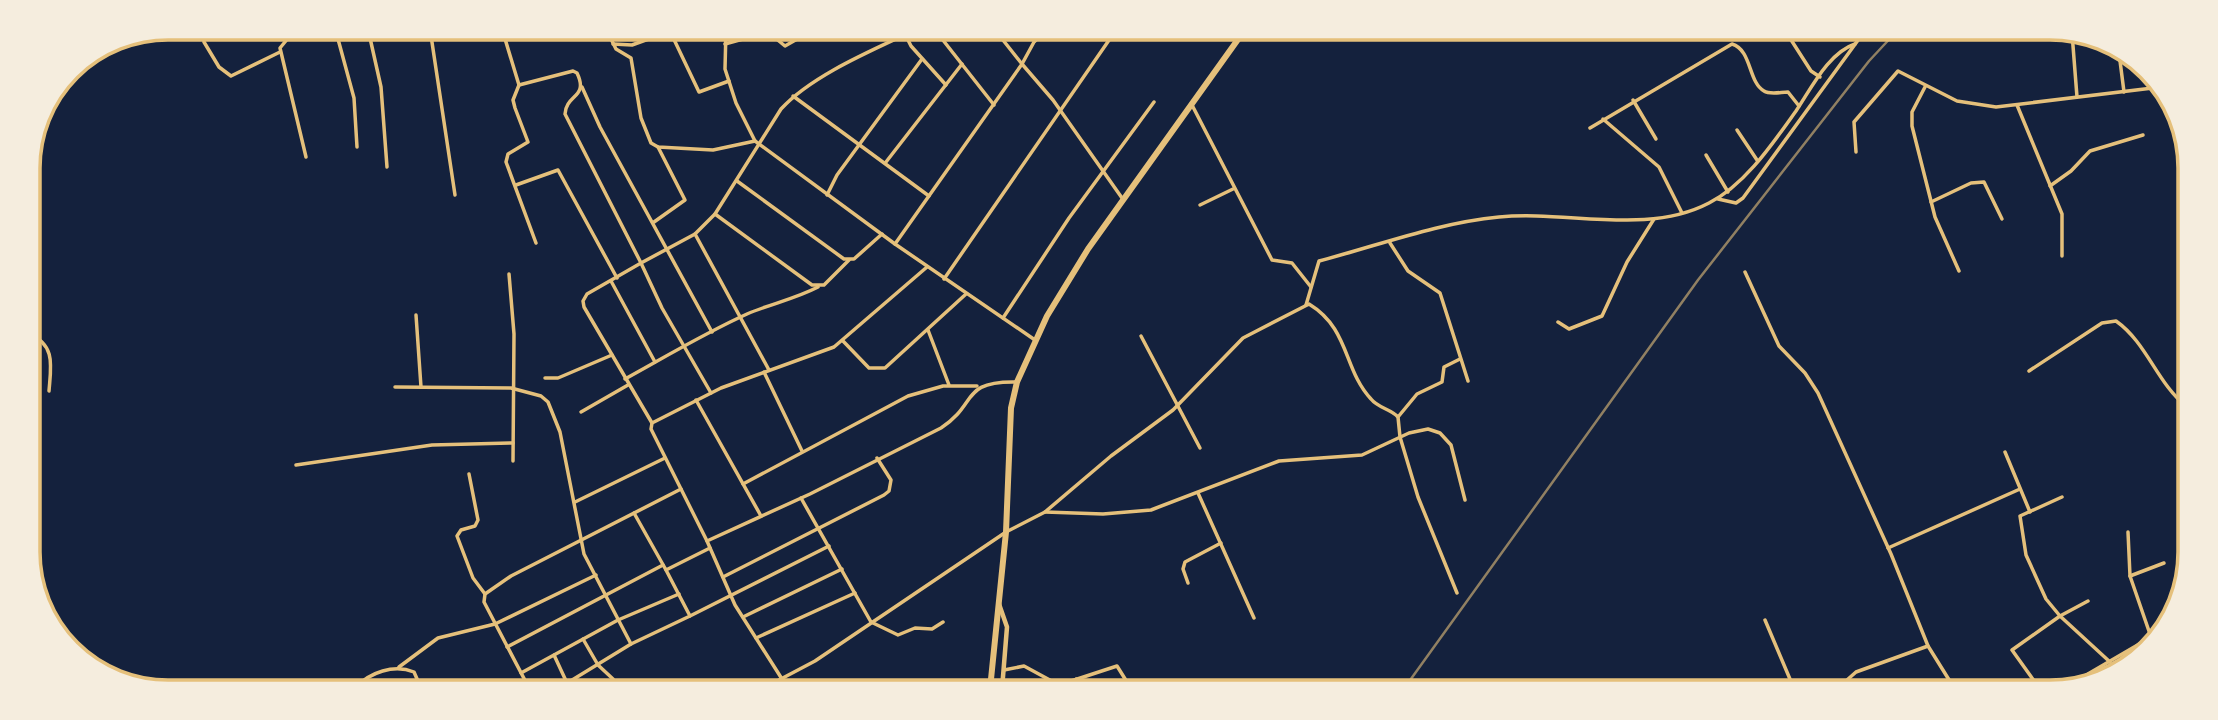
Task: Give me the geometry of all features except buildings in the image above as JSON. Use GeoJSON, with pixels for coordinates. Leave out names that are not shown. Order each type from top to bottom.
{"type":"FeatureCollection","features":[{"type":"Feature","properties":{"kind":"highway"},"geometry":{"type":"LineString","coordinates":[[991,680],[1006,532],[1009,432],[1017,382],[1035,340],[1122,198],[1235,40]]}},
{"type":"Feature","properties":{"kind":"street"},"geometry":{"type":"LineString","coordinates":[[944,279],[1109,40]]}},
{"type":"Feature","properties":{"kind":"street"},"geometry":{"type":"LineString","coordinates":[[1791,40],[1811,71],[1820,77]]}},
{"type":"Feature","properties":{"kind":"street"},"geometry":{"type":"LineString","coordinates":[[1717,199],[1736,203],[1743,198],[1858,40]]}},
{"type":"Feature","properties":{"kind":"street"},"geometry":{"type":"LineString","coordinates":[[284,41],[281,52],[306,157]]}},
{"type":"Feature","properties":{"kind":"street"},"geometry":{"type":"LineString","coordinates":[[339,41],[354,97],[357,147]]}},
{"type":"Feature","properties":{"kind":"street"},"geometry":{"type":"LineString","coordinates":[[371,41],[382,87],[387,167]]}},
{"type":"Feature","properties":{"kind":"street"},"geometry":{"type":"LineString","coordinates":[[432,41],[455,195]]}},
{"type":"Feature","properties":{"kind":"street"},"geometry":{"type":"LineString","coordinates":[[506,41],[519,85],[513,100],[528,142],[506,157],[536,243]]}},
{"type":"Feature","properties":{"kind":"street"},"geometry":{"type":"LineString","coordinates":[[611,41],[631,58]]}},
{"type":"Feature","properties":{"kind":"street"},"geometry":{"type":"LineString","coordinates":[[612,44],[632,45],[644,41]]}},
{"type":"Feature","properties":{"kind":"street"},"geometry":{"type":"LineString","coordinates":[[675,41],[699,92],[729,81]]}},
{"type":"Feature","properties":{"kind":"street"},"geometry":{"type":"LineString","coordinates":[[724,41],[729,81],[759,146],[944,279],[1035,340]]}},
{"type":"Feature","properties":{"kind":"street"},"geometry":{"type":"LineString","coordinates":[[724,44],[736,41]]}},
{"type":"Feature","properties":{"kind":"street"},"geometry":{"type":"LineString","coordinates":[[779,41],[785,46],[794,41]]}},
{"type":"Feature","properties":{"kind":"street"},"geometry":{"type":"LineString","coordinates":[[889,41],[793,96],[715,214],[695,234],[587,294],[583,301],[625,379],[652,422],[651,429],[707,541],[731,596],[782,679],[815,661],[1006,532],[1045,512],[1178,405],[1243,338],[1306,305],[1312,305],[1339,333],[1358,378],[1371,399],[1398,417]]}},
{"type":"Feature","properties":{"kind":"street"},"geometry":{"type":"LineString","coordinates":[[910,41],[922,59],[946,85]]}},
{"type":"Feature","properties":{"kind":"street"},"geometry":{"type":"LineString","coordinates":[[943,41],[994,105]]}},
{"type":"Feature","properties":{"kind":"street"},"geometry":{"type":"LineString","coordinates":[[1003,41],[1060,110],[1122,198]]}},
{"type":"Feature","properties":{"kind":"street"},"geometry":{"type":"LineString","coordinates":[[204,42],[219,67],[231,76],[281,52]]}},
{"type":"Feature","properties":{"kind":"street"},"geometry":{"type":"LineString","coordinates":[[895,244],[994,105],[1034,42]]}},
{"type":"Feature","properties":{"kind":"street"},"geometry":{"type":"LineString","coordinates":[[2073,42],[2077,98]]}},
{"type":"Feature","properties":{"kind":"street"},"geometry":{"type":"LineString","coordinates":[[1590,128],[1633,100],[1732,44],[1741,49],[1761,89],[1768,93],[1788,92],[1799,106]]}},
{"type":"Feature","properties":{"kind":"street"},"geometry":{"type":"LineString","coordinates":[[1306,305],[1319,261],[1390,243],[1440,226],[1523,215],[1654,219],[1682,213],[1717,199],[1728,192],[1757,160],[1839,52],[1854,44]]}},
{"type":"Feature","properties":{"kind":"street"},"geometry":{"type":"LineString","coordinates":[[632,45],[631,58],[646,137],[658,147],[685,200],[654,222]]}},
{"type":"Feature","properties":{"kind":"street"},"geometry":{"type":"LineString","coordinates":[[827,195],[860,144],[922,59]]}},
{"type":"Feature","properties":{"kind":"street"},"geometry":{"type":"LineString","coordinates":[[2120,61],[2123,92]]}},
{"type":"Feature","properties":{"kind":"street"},"geometry":{"type":"LineString","coordinates":[[885,163],[962,64]]}},
{"type":"Feature","properties":{"kind":"street"},"geometry":{"type":"LineString","coordinates":[[519,85],[573,71],[577,73],[600,127],[712,332]]}},
{"type":"Feature","properties":{"kind":"street"},"geometry":{"type":"LineString","coordinates":[[1856,152],[1854,122],[1896,72],[1901,71],[1925,87],[1957,100],[1979,105],[2017,105],[2149,89]]}},
{"type":"Feature","properties":{"kind":"street"},"geometry":{"type":"LineString","coordinates":[[1925,87],[1910,118],[1931,202],[1948,251],[1959,271]]}},
{"type":"Feature","properties":{"kind":"street"},"geometry":{"type":"LineString","coordinates":[[582,88],[567,105],[565,114],[710,393]]}},
{"type":"Feature","properties":{"kind":"street"},"geometry":{"type":"LineString","coordinates":[[793,96],[929,196]]}},
{"type":"Feature","properties":{"kind":"street"},"geometry":{"type":"LineString","coordinates":[[1633,100],[1656,139]]}},
{"type":"Feature","properties":{"kind":"street"},"geometry":{"type":"LineString","coordinates":[[1003,318],[1102,170],[1154,102]]}},
{"type":"Feature","properties":{"kind":"street"},"geometry":{"type":"LineString","coordinates":[[1191,103],[1233,189],[1272,260],[1292,263],[1311,287]]}},
{"type":"Feature","properties":{"kind":"street"},"geometry":{"type":"LineString","coordinates":[[2017,105],[2064,222],[2062,256]]}},
{"type":"Feature","properties":{"kind":"street"},"geometry":{"type":"LineString","coordinates":[[1603,120],[1662,171],[1682,213]]}},
{"type":"Feature","properties":{"kind":"street"},"geometry":{"type":"LineString","coordinates":[[1737,130],[1757,160]]}},
{"type":"Feature","properties":{"kind":"street"},"geometry":{"type":"LineString","coordinates":[[2050,186],[2071,171],[2090,151],[2143,135]]}},
{"type":"Feature","properties":{"kind":"street"},"geometry":{"type":"LineString","coordinates":[[658,147],[713,150],[755,141]]}},
{"type":"Feature","properties":{"kind":"street"},"geometry":{"type":"LineString","coordinates":[[1706,155],[1728,192]]}},
{"type":"Feature","properties":{"kind":"street"},"geometry":{"type":"LineString","coordinates":[[516,185],[558,170],[617,278]]}},
{"type":"Feature","properties":{"kind":"street"},"geometry":{"type":"LineString","coordinates":[[736,181],[849,260]]}},
{"type":"Feature","properties":{"kind":"street"},"geometry":{"type":"LineString","coordinates":[[1931,202],[1971,183],[1984,182],[2002,219]]}},
{"type":"Feature","properties":{"kind":"street"},"geometry":{"type":"LineString","coordinates":[[1200,205],[1233,189]]}},
{"type":"Feature","properties":{"kind":"street"},"geometry":{"type":"LineString","coordinates":[[715,214],[818,287]]}},
{"type":"Feature","properties":{"kind":"street"},"geometry":{"type":"LineString","coordinates":[[1558,322],[1569,329],[1602,316],[1627,262],[1654,219]]}},
{"type":"Feature","properties":{"kind":"street"},"geometry":{"type":"LineString","coordinates":[[695,234],[741,317],[802,451]]}},
{"type":"Feature","properties":{"kind":"street"},"geometry":{"type":"LineString","coordinates":[[625,379],[741,317],[796,299],[818,287],[882,234]]}},
{"type":"Feature","properties":{"kind":"street"},"geometry":{"type":"LineString","coordinates":[[1390,243],[1408,271],[1440,293],[1468,381]]}},
{"type":"Feature","properties":{"kind":"street"},"geometry":{"type":"LineString","coordinates":[[652,422],[710,393],[823,352],[842,341],[927,267]]}},
{"type":"Feature","properties":{"kind":"street"},"geometry":{"type":"LineString","coordinates":[[1745,272],[1782,351],[1805,373],[1818,393],[1888,548],[1928,646],[1949,679]]}},
{"type":"Feature","properties":{"kind":"street"},"geometry":{"type":"LineString","coordinates":[[509,274],[514,389],[513,461]]}},
{"type":"Feature","properties":{"kind":"street"},"geometry":{"type":"LineString","coordinates":[[611,281],[655,362]]}},
{"type":"Feature","properties":{"kind":"street"},"geometry":{"type":"LineString","coordinates":[[842,341],[869,368],[878,370],[893,363],[966,294]]}},
{"type":"Feature","properties":{"kind":"street"},"geometry":{"type":"LineString","coordinates":[[416,315],[421,387]]}},
{"type":"Feature","properties":{"kind":"street"},"geometry":{"type":"LineString","coordinates":[[2029,371],[2102,323],[2116,321],[2136,339],[2178,397]]}},
{"type":"Feature","properties":{"kind":"street"},"geometry":{"type":"LineString","coordinates":[[928,330],[949,385]]}},
{"type":"Feature","properties":{"kind":"street"},"geometry":{"type":"LineString","coordinates":[[1141,336],[1200,449]]}},
{"type":"Feature","properties":{"kind":"street"},"geometry":{"type":"LineString","coordinates":[[41,340],[48,345],[52,355],[49,391]]}},
{"type":"Feature","properties":{"kind":"street"},"geometry":{"type":"LineString","coordinates":[[545,378],[558,378],[612,355]]}},
{"type":"Feature","properties":{"kind":"street"},"geometry":{"type":"LineString","coordinates":[[1457,593],[1418,497],[1400,437],[1398,417],[1417,394],[1442,382],[1443,368],[1460,359]]}},
{"type":"Feature","properties":{"kind":"street"},"geometry":{"type":"LineString","coordinates":[[743,484],[890,404],[934,387],[979,387],[994,382],[1017,382]]}},
{"type":"Feature","properties":{"kind":"street"},"geometry":{"type":"LineString","coordinates":[[581,412],[629,385]]}},
{"type":"Feature","properties":{"kind":"street"},"geometry":{"type":"LineString","coordinates":[[396,387],[514,389],[541,396],[553,410],[583,539],[584,554],[631,644]]}},
{"type":"Feature","properties":{"kind":"street"},"geometry":{"type":"LineString","coordinates":[[707,541],[801,498],[947,424],[979,387]]}},
{"type":"Feature","properties":{"kind":"street"},"geometry":{"type":"LineString","coordinates":[[696,400],[761,516]]}},
{"type":"Feature","properties":{"kind":"street"},"geometry":{"type":"LineString","coordinates":[[1045,512],[1131,513],[1171,504],[1279,461],[1351,457],[1428,429],[1446,439],[1455,454],[1465,500]]}},
{"type":"Feature","properties":{"kind":"street"},"geometry":{"type":"LineString","coordinates":[[296,465],[432,446],[513,443]]}},
{"type":"Feature","properties":{"kind":"street"},"geometry":{"type":"LineString","coordinates":[[2005,452],[2029,512]]}},
{"type":"Feature","properties":{"kind":"street"},"geometry":{"type":"LineString","coordinates":[[575,502],[665,458]]}},
{"type":"Feature","properties":{"kind":"street"},"geometry":{"type":"LineString","coordinates":[[723,577],[889,491],[891,480],[877,458]]}},
{"type":"Feature","properties":{"kind":"street"},"geometry":{"type":"LineString","coordinates":[[469,474],[478,520],[475,526],[461,530],[457,536],[473,578],[485,594],[484,602],[525,680]]}},
{"type":"Feature","properties":{"kind":"street"},"geometry":{"type":"LineString","coordinates":[[485,594],[511,576],[681,489]]}},
{"type":"Feature","properties":{"kind":"street"},"geometry":{"type":"LineString","coordinates":[[1888,548],[2020,489]]}},
{"type":"Feature","properties":{"kind":"street"},"geometry":{"type":"LineString","coordinates":[[1198,493],[1254,618]]}},
{"type":"Feature","properties":{"kind":"street"},"geometry":{"type":"LineString","coordinates":[[2063,496],[2019,519],[2025,536],[2025,551],[2038,584],[2060,617],[2110,662]]}},
{"type":"Feature","properties":{"kind":"street"},"geometry":{"type":"LineString","coordinates":[[801,498],[871,622],[898,635],[915,628],[932,629],[943,622]]}},
{"type":"Feature","properties":{"kind":"street"},"geometry":{"type":"LineString","coordinates":[[634,513],[690,616]]}},
{"type":"Feature","properties":{"kind":"street"},"geometry":{"type":"LineString","coordinates":[[2128,533],[2130,576],[2150,631]]}},
{"type":"Feature","properties":{"kind":"street"},"geometry":{"type":"LineString","coordinates":[[1188,583],[1183,569],[1185,562],[1221,543]]}},
{"type":"Feature","properties":{"kind":"street"},"geometry":{"type":"LineString","coordinates":[[573,680],[631,644],[829,546]]}},
{"type":"Feature","properties":{"kind":"street"},"geometry":{"type":"LineString","coordinates":[[666,570],[710,548]]}},
{"type":"Feature","properties":{"kind":"street"},"geometry":{"type":"LineString","coordinates":[[2130,576],[2164,563]]}},
{"type":"Feature","properties":{"kind":"street"},"geometry":{"type":"LineString","coordinates":[[507,647],[607,597],[663,565]]}},
{"type":"Feature","properties":{"kind":"street"},"geometry":{"type":"LineString","coordinates":[[743,617],[842,569]]}},
{"type":"Feature","properties":{"kind":"street"},"geometry":{"type":"LineString","coordinates":[[399,667],[438,638],[495,624],[596,575]]}},
{"type":"Feature","properties":{"kind":"street"},"geometry":{"type":"LineString","coordinates":[[756,638],[855,593]]}},
{"type":"Feature","properties":{"kind":"street"},"geometry":{"type":"LineString","coordinates":[[521,673],[618,620],[679,594]]}},
{"type":"Feature","properties":{"kind":"street"},"geometry":{"type":"LineString","coordinates":[[2033,679],[2012,650],[2088,601]]}},
{"type":"Feature","properties":{"kind":"street"},"geometry":{"type":"LineString","coordinates":[[999,603],[1007,622],[1003,680]]}},
{"type":"Feature","properties":{"kind":"street"},"geometry":{"type":"LineString","coordinates":[[1765,620],[1790,679]]}},
{"type":"Feature","properties":{"kind":"street"},"geometry":{"type":"LineString","coordinates":[[583,639],[598,665],[613,680]]}},
{"type":"Feature","properties":{"kind":"street"},"geometry":{"type":"LineString","coordinates":[[1848,679],[1856,672],[1928,646]]}},
{"type":"Feature","properties":{"kind":"street"},"geometry":{"type":"LineString","coordinates":[[2096,671],[2135,647]]}},
{"type":"Feature","properties":{"kind":"street"},"geometry":{"type":"LineString","coordinates":[[554,655],[566,680]]}},
{"type":"Feature","properties":{"kind":"street"},"geometry":{"type":"LineString","coordinates":[[1076,679],[1117,666],[1125,679]]}},
{"type":"Feature","properties":{"kind":"street"},"geometry":{"type":"LineString","coordinates":[[369,680],[390,668],[399,667],[414,672],[417,680]]}},
{"type":"Feature","properties":{"kind":"street"},"geometry":{"type":"LineString","coordinates":[[1004,670],[1024,667],[1047,680]]}},
{"type":"Feature","properties":{"kind":"railway"},"geometry":{"type":"LineString","coordinates":[[1411,679],[1698,280],[1869,61],[1888,40]]}}]}
